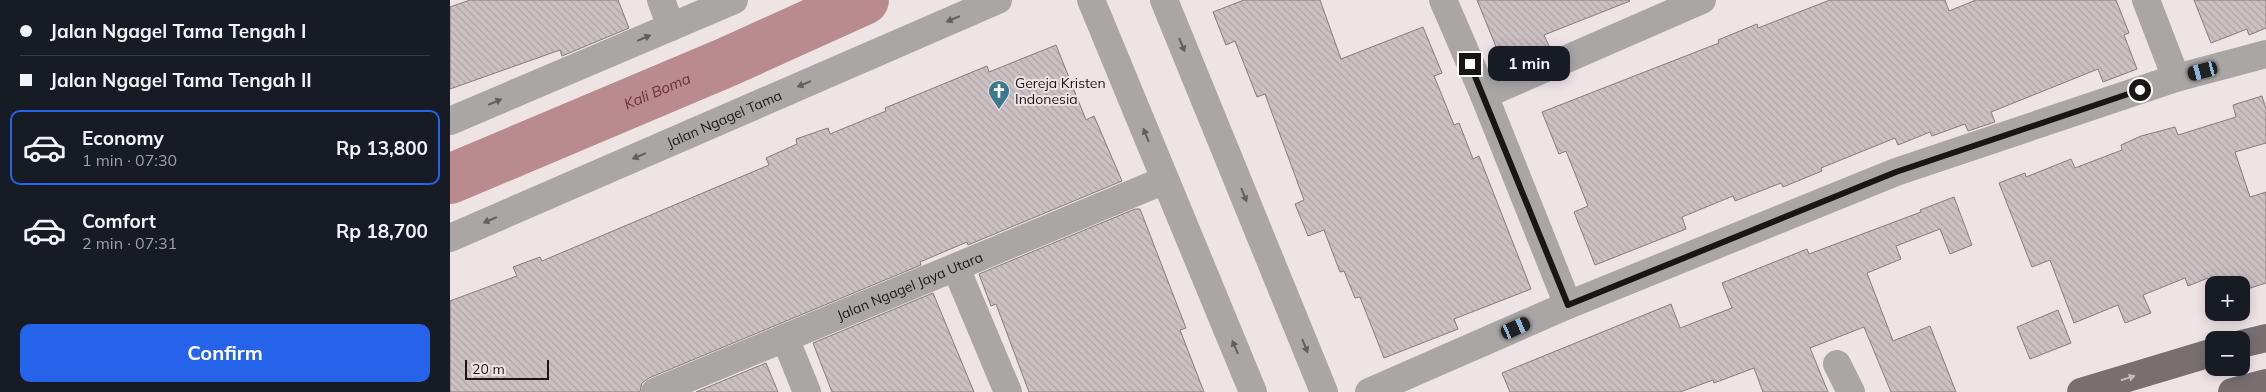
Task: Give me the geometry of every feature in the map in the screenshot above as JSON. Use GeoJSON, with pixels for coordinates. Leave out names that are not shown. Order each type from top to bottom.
{"type":"FeatureCollection","features":[{"type":"Feature","properties":{"kind":"main road"},"geometry":{"type":"LineString","coordinates":[[2250,342],[2266,338]]}},
{"type":"Feature","properties":{"kind":"main road"},"geometry":{"type":"LineString","coordinates":[[2082,392],[2205,355]]}},
{"type":"Feature","properties":{"kind":"main road"},"geometry":{"type":"LineString","coordinates":[[2232,392],[2266,383]]}},
{"type":"Feature","properties":{"kind":"street"},"geometry":{"type":"LineString","coordinates":[[661,0],[671,27]]}},
{"type":"Feature","properties":{"kind":"street"},"geometry":{"type":"LineString","coordinates":[[450,121],[734,0]]}},
{"type":"Feature","properties":{"kind":"street","name":"Jalan Ngagel Tama"},"geometry":{"type":"LineString","coordinates":[[450,238],[998,0]]}},
{"type":"Feature","properties":{"kind":"street"},"geometry":{"type":"LineString","coordinates":[[1091,0],[1254,392]]}},
{"type":"Feature","properties":{"kind":"street"},"geometry":{"type":"LineString","coordinates":[[1164,0],[1324,392]]}},
{"type":"Feature","properties":{"kind":"street"},"geometry":{"type":"LineString","coordinates":[[1443,0],[1484,95],[1568,305]]}},
{"type":"Feature","properties":{"kind":"street"},"geometry":{"type":"LineString","coordinates":[[1484,95],[1702,0]]}},
{"type":"Feature","properties":{"kind":"street"},"geometry":{"type":"LineString","coordinates":[[2146,0],[2176,78]]}},
{"type":"Feature","properties":{"kind":"street"},"geometry":{"type":"LineString","coordinates":[[1369,392],[1568,305],[1881,178],[2176,78],[2266,54]]}},
{"type":"Feature","properties":{"kind":"street","name":"Jalan Ngagel Jaya Utara"},"geometry":{"type":"LineString","coordinates":[[655,392],[1165,180]]}},
{"type":"Feature","properties":{"kind":"street"},"geometry":{"type":"LineString","coordinates":[[956,268],[1008,392]]}},
{"type":"Feature","properties":{"kind":"street"},"geometry":{"type":"LineString","coordinates":[[785,338],[807,392]]}},
{"type":"Feature","properties":{"kind":"street"},"geometry":{"type":"LineString","coordinates":[[1837,364],[1851,392]]}},
{"type":"Feature","properties":{"kind":"building"},"geometry":{"type":"Polygon","coordinates":[[[470,0],[618,0],[629,28],[562,56],[560,50],[450,89],[450,7],[470,0]]]}},
{"type":"Feature","properties":{"kind":"building"},"geometry":{"type":"Polygon","coordinates":[[[1244,0],[1320,0],[1341,59],[1423,27],[1442,73],[1434,76],[1454,125],[1459,123],[1473,159],[1479,156],[1531,289],[1454,319],[1458,329],[1384,358],[1360,297],[1355,298],[1344,271],[1340,272],[1324,230],[1308,236],[1295,204],[1304,200],[1265,94],[1257,97],[1235,41],[1226,45],[1213,12],[1244,0]]]}},
{"type":"Feature","properties":{"kind":"building"},"geometry":{"type":"Polygon","coordinates":[[[1477,0],[1630,1],[1544,35],[1549,46],[1503,64],[1477,0]]]}},
{"type":"Feature","properties":{"kind":"building"},"geometry":{"type":"Polygon","coordinates":[[[1830,0],[1945,0],[1949,11],[1976,0],[2116,0],[2129,33],[2124,35],[2137,69],[2103,82],[2098,69],[1991,112],[1995,122],[1968,131],[1965,124],[1932,136],[1930,132],[1898,145],[1895,138],[1821,168],[1822,171],[1783,187],[1781,183],[1735,201],[1733,196],[1682,217],[1686,229],[1595,265],[1574,212],[1588,206],[1566,151],[1559,154],[1542,112],[1719,43],[1718,40],[1757,24],[1758,28],[1830,0]]]}},
{"type":"Feature","properties":{"kind":"building"},"geometry":{"type":"Polygon","coordinates":[[[2194,0],[2266,0],[2266,28],[2249,35],[2247,29],[2211,43],[2194,0]]]}},
{"type":"Feature","properties":{"kind":"building"},"geometry":{"type":"Polygon","coordinates":[[[1056,45],[1086,120],[1094,116],[1122,181],[968,245],[967,242],[920,262],[921,265],[649,378],[642,383],[640,392],[450,392],[450,301],[517,276],[513,267],[540,257],[542,261],[769,165],[766,158],[797,144],[796,139],[828,128],[830,134],[886,111],[885,108],[987,66],[989,72],[1056,45]]]}},
{"type":"Feature","properties":{"kind":"building"},"geometry":{"type":"Polygon","coordinates":[[[2262,96],[2266,109],[2266,143],[2235,152],[2250,197],[2266,192],[2266,283],[2250,288],[2250,276],[2205,276],[2205,279],[2188,286],[2185,278],[2143,295],[2151,313],[2125,323],[2118,305],[2074,323],[2050,260],[2032,267],[1999,183],[2025,173],[2026,177],[2071,159],[2075,168],[2122,150],[2121,145],[2141,136],[2175,127],[2178,135],[2236,117],[2233,105],[2262,96]]]}},
{"type":"Feature","properties":{"kind":"building"},"geometry":{"type":"Polygon","coordinates":[[[1954,197],[1972,245],[1950,254],[1940,229],[1896,246],[1901,259],[1867,273],[1893,341],[1930,326],[1956,392],[1891,392],[1864,327],[1810,348],[1828,392],[1763,392],[1754,368],[1714,383],[1713,380],[1680,392],[1510,392],[1502,373],[1671,304],[1680,328],[1732,308],[1722,283],[1807,249],[1809,254],[1921,212],[1920,210],[1954,197]]]}},
{"type":"Feature","properties":{"kind":"building"},"geometry":{"type":"Polygon","coordinates":[[[1135,209],[1140,209],[1186,328],[1180,330],[1204,392],[1029,392],[996,304],[991,306],[979,274],[1135,209]]]}},
{"type":"Feature","properties":{"kind":"building"},"geometry":{"type":"Polygon","coordinates":[[[933,293],[974,392],[832,392],[813,343],[933,293]]]}},
{"type":"Feature","properties":{"kind":"building"},"geometry":{"type":"Polygon","coordinates":[[[2058,310],[2071,343],[2030,359],[2017,327],[2058,310]]]}},
{"type":"Feature","properties":{"kind":"building"},"geometry":{"type":"Polygon","coordinates":[[[766,363],[778,392],[696,392],[766,363]]]}},
{"type":"Feature","properties":{"kind":"waterway","name":"Kali Boma"},"geometry":{"type":"LineString","coordinates":[[450,179],[727,62],[864,0]]}},
{"type":"Feature","properties":{"kind":"place","name":"Gereja Kristen Indonesia"},"geometry":{"type":"Point","coordinates":[999,110]}},
{"type":"Feature","properties":{"kind":"route"},"geometry":{"type":"LineString","coordinates":[[1470,64],[1568,305],[1896,172],[2140,90]]}}]}
